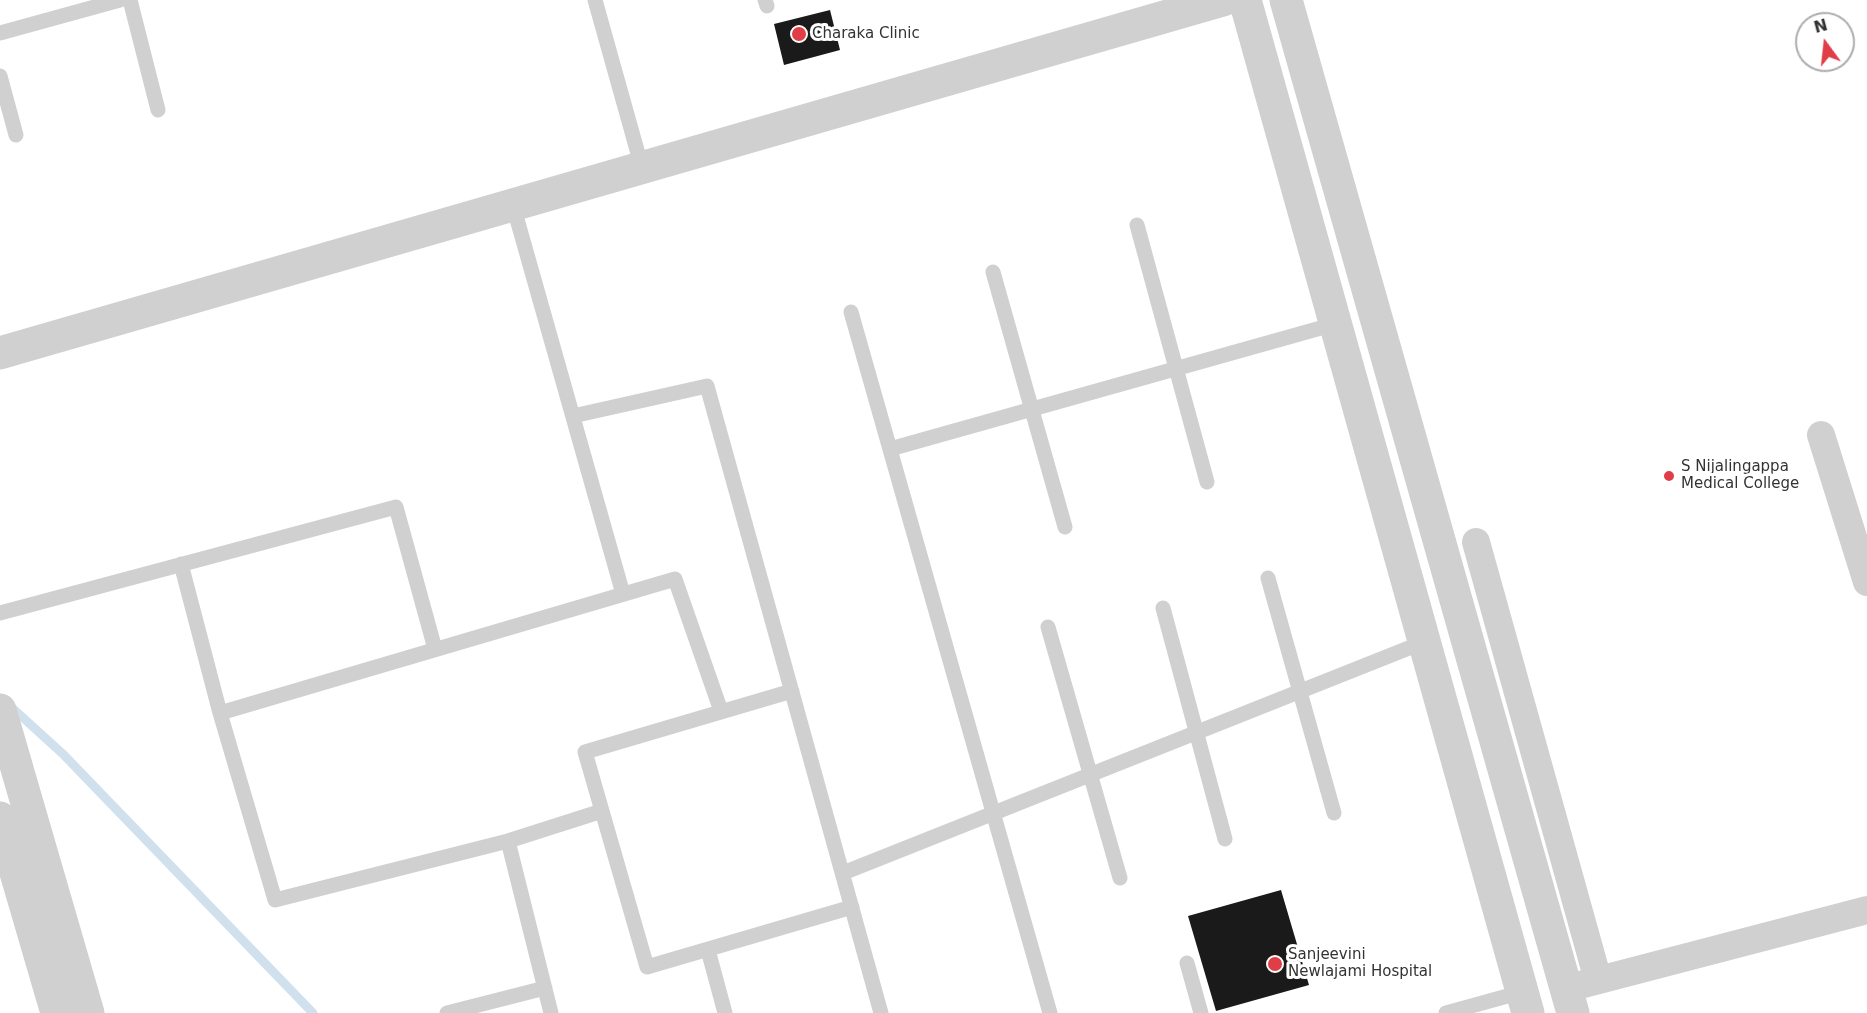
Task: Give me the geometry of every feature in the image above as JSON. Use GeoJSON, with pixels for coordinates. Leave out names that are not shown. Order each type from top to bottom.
{"type":"FeatureCollection","features":[{"type":"Feature","properties":{"kind":"street"},"geometry":{"type":"LineString","coordinates":[[0,352],[1223,0]]}},
{"type":"Feature","properties":{"kind":"street"},"geometry":{"type":"LineString","coordinates":[[1245,0],[1525,1002]]}},
{"type":"Feature","properties":{"kind":"street"},"geometry":{"type":"LineString","coordinates":[[1286,0],[1570,1001],[1598,980],[1867,910]]}},
{"type":"Feature","properties":{"kind":"street"},"geometry":{"type":"LineString","coordinates":[[1821,435],[1867,582]]}},
{"type":"Feature","properties":{"kind":"street"},"geometry":{"type":"LineString","coordinates":[[1476,542],[1598,980]]}},
{"type":"Feature","properties":{"kind":"street"},"geometry":{"type":"LineString","coordinates":[[2,719],[88,1013]]}},
{"type":"Feature","properties":{"kind":"street"},"geometry":{"type":"LineString","coordinates":[[0,818],[57,1013]]}},
{"type":"Feature","properties":{"kind":"lane"},"geometry":{"type":"LineString","coordinates":[[0,33],[120,0]]}},
{"type":"Feature","properties":{"kind":"lane"},"geometry":{"type":"LineString","coordinates":[[130,0],[158,110]]}},
{"type":"Feature","properties":{"kind":"lane"},"geometry":{"type":"LineString","coordinates":[[595,0],[642,168]]}},
{"type":"Feature","properties":{"kind":"lane"},"geometry":{"type":"LineString","coordinates":[[0,76],[16,135]]}},
{"type":"Feature","properties":{"kind":"lane"},"geometry":{"type":"LineString","coordinates":[[513,205],[623,594]]}},
{"type":"Feature","properties":{"kind":"lane"},"geometry":{"type":"LineString","coordinates":[[1137,225],[1207,482]]}},
{"type":"Feature","properties":{"kind":"lane"},"geometry":{"type":"LineString","coordinates":[[993,272],[1065,527]]}},
{"type":"Feature","properties":{"kind":"lane"},"geometry":{"type":"LineString","coordinates":[[851,312],[1050,1013]]}},
{"type":"Feature","properties":{"kind":"lane"},"geometry":{"type":"LineString","coordinates":[[891,449],[1335,324]]}},
{"type":"Feature","properties":{"kind":"lane"},"geometry":{"type":"LineString","coordinates":[[573,416],[707,386],[881,1013]]}},
{"type":"Feature","properties":{"kind":"lane"},"geometry":{"type":"LineString","coordinates":[[0,613],[396,507],[435,649]]}},
{"type":"Feature","properties":{"kind":"lane"},"geometry":{"type":"LineString","coordinates":[[181,564],[220,713],[274,900],[508,841],[602,811]]}},
{"type":"Feature","properties":{"kind":"lane"},"geometry":{"type":"LineString","coordinates":[[1268,578],[1334,813]]}},
{"type":"Feature","properties":{"kind":"lane"},"geometry":{"type":"LineString","coordinates":[[220,713],[675,579],[721,711]]}},
{"type":"Feature","properties":{"kind":"lane"},"geometry":{"type":"LineString","coordinates":[[1163,608],[1225,839]]}},
{"type":"Feature","properties":{"kind":"lane"},"geometry":{"type":"LineString","coordinates":[[1048,627],[1120,878]]}},
{"type":"Feature","properties":{"kind":"lane"},"geometry":{"type":"LineString","coordinates":[[843,873],[1424,642]]}},
{"type":"Feature","properties":{"kind":"lane"},"geometry":{"type":"LineString","coordinates":[[792,691],[585,752],[647,967],[852,908]]}},
{"type":"Feature","properties":{"kind":"lane"},"geometry":{"type":"LineString","coordinates":[[508,841],[551,1013]]}},
{"type":"Feature","properties":{"kind":"lane"},"geometry":{"type":"LineString","coordinates":[[708,950],[725,1013]]}},
{"type":"Feature","properties":{"kind":"lane"},"geometry":{"type":"LineString","coordinates":[[1187,963],[1201,1013]]}},
{"type":"Feature","properties":{"kind":"lane"},"geometry":{"type":"LineString","coordinates":[[447,1013],[545,987]]}},
{"type":"Feature","properties":{"kind":"lane"},"geometry":{"type":"LineString","coordinates":[[1446,1013],[1525,1002]]}},
{"type":"Feature","properties":{"kind":"building"},"geometry":{"type":"Polygon","coordinates":[[[830,10],[840,50],[784,65],[774,24],[830,10]]]}},
{"type":"Feature","properties":{"kind":"building"},"geometry":{"type":"Polygon","coordinates":[[[1281,890],[1309,985],[1216,1011],[1188,916],[1281,890]]]}},
{"type":"Feature","properties":{"kind":"waterway"},"geometry":{"type":"LineString","coordinates":[[9,705],[64,755],[313,1013]]}},
{"type":"Feature","properties":{"kind":"place","name":"Charaka Clinic"},"geometry":{"type":"Point","coordinates":[799,34]}},
{"type":"Feature","properties":{"kind":"place","name":"S Nijalingappa Medical College"},"geometry":{"type":"Point","coordinates":[1669,476]}},
{"type":"Feature","properties":{"kind":"place","name":"Sanjeevini Newlajami Hospital"},"geometry":{"type":"Point","coordinates":[1275,964]}}]}
